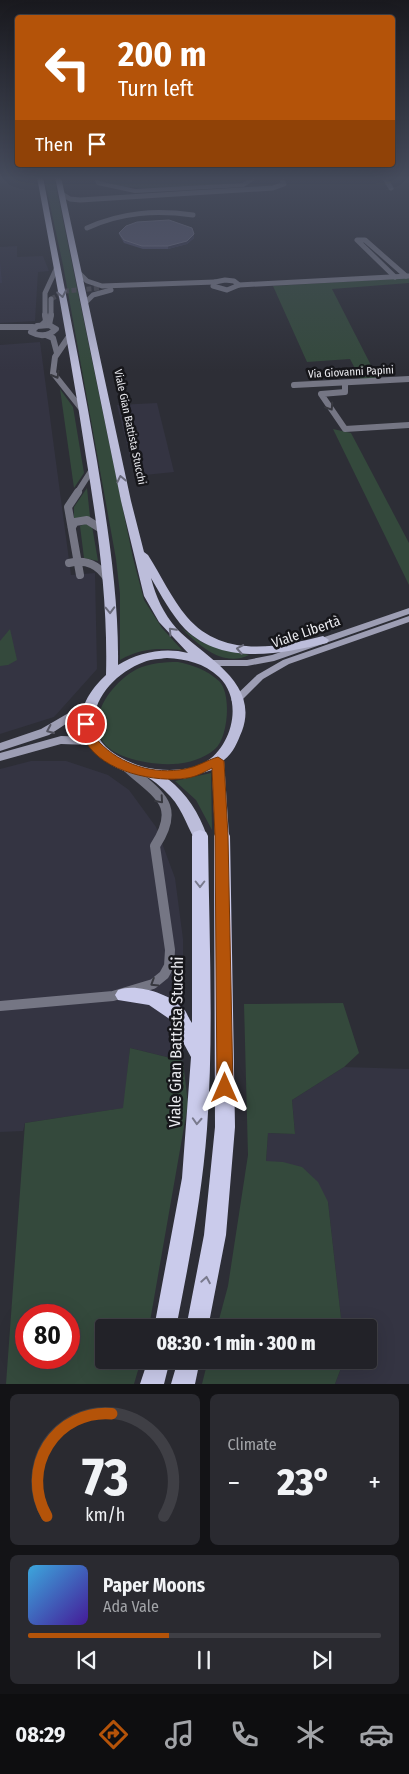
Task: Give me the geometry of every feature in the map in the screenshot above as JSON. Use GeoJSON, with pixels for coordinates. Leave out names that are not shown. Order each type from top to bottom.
{"type":"FeatureCollection","features":[{"type":"Feature","properties":{"kind":"highway","name":"Viale Gian Battista Stucchi"},"geometry":{"type":"LineString","coordinates":[[167,1319],[180,1252],[196,1131],[201,1055],[200,836]]}},
{"type":"Feature","properties":{"kind":"highway"},"geometry":{"type":"LineString","coordinates":[[198,1319],[214,1235],[225,1126],[222,836]]}},
{"type":"Feature","properties":{"kind":"highway"},"geometry":{"type":"LineString","coordinates":[[124,995],[152,998],[177,1014],[201,1055]]}},
{"type":"Feature","properties":{"kind":"highway"},"geometry":{"type":"LineString","coordinates":[[152,1384],[156,1369]]}},
{"type":"Feature","properties":{"kind":"highway"},"geometry":{"type":"LineString","coordinates":[[183,1384],[187,1369]]}},
{"type":"Feature","properties":{"kind":"main road"},"geometry":{"type":"LineString","coordinates":[[52,242],[84,412],[103,530],[109,583],[112,676]]}},
{"type":"Feature","properties":{"kind":"main road","name":"Viale Gian Battista Stucchi"},"geometry":{"type":"LineString","coordinates":[[73,242],[136,542],[156,610],[175,634],[229,681],[236,700],[239,718],[234,744],[218,761],[188,774],[153,774],[125,766],[113,760],[91,741],[86,724],[91,703],[112,676],[138,660],[163,654],[187,655],[208,663]]}},
{"type":"Feature","properties":{"kind":"main road"},"geometry":{"type":"LineString","coordinates":[[136,542],[173,604],[190,627],[203,636],[229,647],[258,651],[283,650],[323,640]]}},
{"type":"Feature","properties":{"kind":"main road","name":"Viale Libertà"},"geometry":{"type":"LineString","coordinates":[[208,663],[260,661],[409,611]]}},
{"type":"Feature","properties":{"kind":"main road","name":"Viale Libertà"},"geometry":{"type":"LineString","coordinates":[[236,700],[260,677],[286,662],[409,619]]}},
{"type":"Feature","properties":{"kind":"main road"},"geometry":{"type":"LineString","coordinates":[[0,747],[45,732],[91,703]]}},
{"type":"Feature","properties":{"kind":"main road"},"geometry":{"type":"LineString","coordinates":[[0,757],[61,740],[91,741]]}},
{"type":"Feature","properties":{"kind":"main road"},"geometry":{"type":"LineString","coordinates":[[218,761],[222,836]]}},
{"type":"Feature","properties":{"kind":"main road","name":"Viale Gian Battista Stucchi"},"geometry":{"type":"LineString","coordinates":[[153,774],[181,797],[193,815],[200,836]]}},
{"type":"Feature","properties":{"kind":"street"},"geometry":{"type":"LineString","coordinates":[[359,242],[395,277]]}},
{"type":"Feature","properties":{"kind":"street"},"geometry":{"type":"LineString","coordinates":[[367,242],[408,276]]}},
{"type":"Feature","properties":{"kind":"street"},"geometry":{"type":"LineString","coordinates":[[32,330],[46,321],[42,300],[44,289],[57,267]]}},
{"type":"Feature","properties":{"kind":"street"},"geometry":{"type":"LineString","coordinates":[[80,274],[87,281],[102,286],[214,284],[230,290],[239,285],[408,276]]}},
{"type":"Feature","properties":{"kind":"street"},"geometry":{"type":"LineString","coordinates":[[86,303],[93,295],[108,290],[214,284],[229,280],[237,282],[239,285]]}},
{"type":"Feature","properties":{"kind":"street"},"geometry":{"type":"LineString","coordinates":[[98,288],[214,284]]}},
{"type":"Feature","properties":{"kind":"street"},"geometry":{"type":"LineString","coordinates":[[49,325],[51,323],[51,299]]}},
{"type":"Feature","properties":{"kind":"street"},"geometry":{"type":"LineString","coordinates":[[42,325],[49,325],[56,330],[46,335]]}},
{"type":"Feature","properties":{"kind":"street"},"geometry":{"type":"LineString","coordinates":[[0,327],[32,330],[53,338],[57,353]]}},
{"type":"Feature","properties":{"kind":"street"},"geometry":{"type":"LineString","coordinates":[[70,335],[57,353],[52,367],[53,373],[84,412]]}},
{"type":"Feature","properties":{"kind":"street","name":"Via Giovanni Papini"},"geometry":{"type":"LineString","coordinates":[[294,385],[345,384],[409,379]]}},
{"type":"Feature","properties":{"kind":"street"},"geometry":{"type":"LineString","coordinates":[[345,384],[345,392],[321,394],[345,429],[409,425]]}},
{"type":"Feature","properties":{"kind":"street"},"geometry":{"type":"LineString","coordinates":[[80,574],[68,507],[93,468]]}},
{"type":"Feature","properties":{"kind":"street"},"geometry":{"type":"LineString","coordinates":[[72,527],[75,522],[82,519],[93,521],[103,530]]}},
{"type":"Feature","properties":{"kind":"street"},"geometry":{"type":"LineString","coordinates":[[67,550],[74,542]]}},
{"type":"Feature","properties":{"kind":"street"},"geometry":{"type":"LineString","coordinates":[[69,563],[78,561],[95,564],[101,569],[109,583]]}},
{"type":"Feature","properties":{"kind":"street"},"geometry":{"type":"LineString","coordinates":[[0,1006],[124,995],[145,988],[164,977],[170,966],[170,950],[155,846],[166,828],[169,814],[164,802],[125,766]]}},
{"type":"Feature","properties":{"kind":"shaded area"},"geometry":{"type":"Polygon","coordinates":[[[17,246],[17,257],[43,256],[49,271],[38,272],[35,321],[0,323],[0,247],[17,246]]]}},
{"type":"Feature","properties":{"kind":"shaded area"},"geometry":{"type":"Polygon","coordinates":[[[40,342],[71,575],[95,573],[97,669],[54,717],[0,734],[0,345],[40,342]]]}},
{"type":"Feature","properties":{"kind":"shaded area"},"geometry":{"type":"Polygon","coordinates":[[[157,403],[174,472],[135,476],[117,405],[157,403]]]}},
{"type":"Feature","properties":{"kind":"shaded area"},"geometry":{"type":"Polygon","coordinates":[[[31,761],[66,761],[108,775],[129,790],[156,827],[175,878],[183,939],[183,1061],[130,1048],[124,1108],[25,1123],[23,1131],[0,1132],[0,769],[31,761]]]}},
{"type":"Feature","properties":{"kind":"shaded area"},"geometry":{"type":"Polygon","coordinates":[[[344,1067],[409,1069],[409,1384],[335,1384],[341,1369],[377,1369],[377,1319],[341,1319],[328,1202],[266,1161],[268,1133],[295,1134],[292,1100],[344,1067]]]}},
{"type":"Feature","properties":{"kind":"green space"},"geometry":{"type":"Polygon","coordinates":[[[58,242],[67,242],[133,558],[144,600],[162,628],[182,650],[143,651],[120,660],[120,594],[116,559],[58,242]]]}},
{"type":"Feature","properties":{"kind":"green space"},"geometry":{"type":"Polygon","coordinates":[[[409,278],[409,283],[332,289],[378,379],[361,380],[350,359],[307,362],[273,286],[409,278]]]}},
{"type":"Feature","properties":{"kind":"green space"},"geometry":{"type":"Polygon","coordinates":[[[60,389],[73,407],[84,473],[74,488],[60,389]]]}},
{"type":"Feature","properties":{"kind":"green space"},"geometry":{"type":"Polygon","coordinates":[[[333,429],[351,433],[409,543],[409,585],[333,429]]]}},
{"type":"Feature","properties":{"kind":"green space"},"geometry":{"type":"Polygon","coordinates":[[[87,488],[90,517],[74,519],[74,507],[87,488]]]}},
{"type":"Feature","properties":{"kind":"green space"},"geometry":{"type":"Polygon","coordinates":[[[87,523],[92,526],[98,561],[84,558],[80,526],[87,523]]]}},
{"type":"Feature","properties":{"kind":"green space"},"geometry":{"type":"Polygon","coordinates":[[[181,628],[203,643],[249,655],[230,659],[221,657],[212,653],[181,628]]]}},
{"type":"Feature","properties":{"kind":"green space"},"geometry":{"type":"Polygon","coordinates":[[[10,629],[17,660],[8,665],[0,666],[0,641],[10,629]]]}},
{"type":"Feature","properties":{"kind":"green space"},"geometry":{"type":"Polygon","coordinates":[[[178,662],[205,671],[219,681],[223,687],[226,696],[227,716],[223,736],[215,749],[205,756],[194,760],[182,763],[158,764],[123,756],[108,748],[100,737],[97,725],[100,712],[114,687],[125,677],[142,667],[157,663],[178,662]]]}},
{"type":"Feature","properties":{"kind":"green space"},"geometry":{"type":"Polygon","coordinates":[[[211,773],[212,830],[196,800],[175,781],[211,773]]]}},
{"type":"Feature","properties":{"kind":"green space"},"geometry":{"type":"Polygon","coordinates":[[[343,1003],[359,1053],[344,1067],[292,1100],[295,1134],[268,1133],[266,1161],[283,1162],[302,1167],[318,1182],[328,1202],[341,1319],[219,1319],[228,1286],[248,1155],[244,1004],[343,1003]]]}},
{"type":"Feature","properties":{"kind":"green space"},"geometry":{"type":"Polygon","coordinates":[[[130,1048],[183,1061],[188,1104],[150,1319],[95,1319],[95,1369],[138,1369],[134,1384],[6,1384],[25,1123],[123,1108],[130,1048]]]}},
{"type":"Feature","properties":{"kind":"green space"},"geometry":{"type":"Polygon","coordinates":[[[206,1369],[341,1369],[335,1384],[202,1384],[206,1369]]]}},
{"type":"Feature","properties":{"kind":"building"},"geometry":{"type":"Polygon","coordinates":[[[129,242],[185,242],[168,246],[142,246],[129,242]]]}},
{"type":"Feature","properties":{"kind":"tunnel"},"geometry":{"type":"LineString","coordinates":[[51,299],[66,291],[99,288]]}},
{"type":"Feature","properties":{"kind":"route"},"geometry":{"type":"LineString","coordinates":[[86,724],[91,741],[97,747],[113,760],[142,773],[166,776],[188,774],[218,761],[222,836],[225,1088]]}}]}
